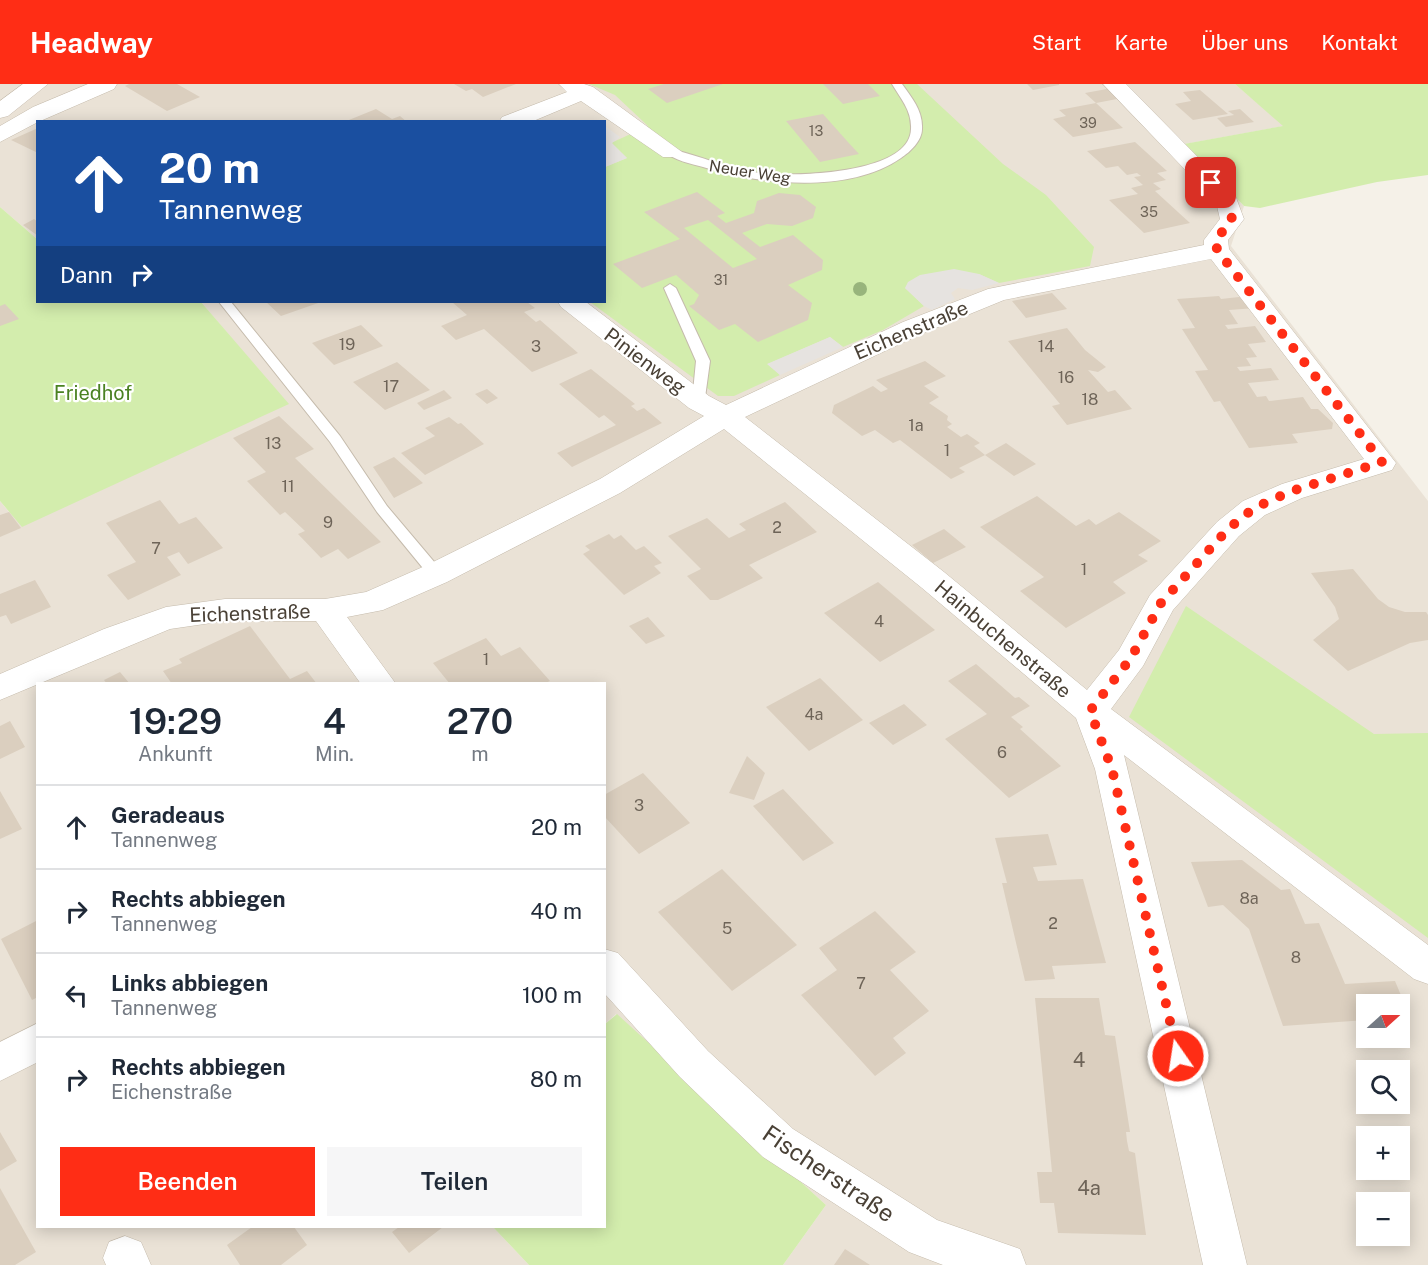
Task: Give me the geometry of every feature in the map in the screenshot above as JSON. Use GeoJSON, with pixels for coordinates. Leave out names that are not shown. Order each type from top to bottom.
{"type":"FeatureCollection","features":[{"type":"Feature","properties":{"kind":"street"},"geometry":{"type":"LineString","coordinates":[[0,111],[37,84]]}},
{"type":"Feature","properties":{"kind":"street"},"geometry":{"type":"LineString","coordinates":[[0,135],[40,112],[106,84]]}},
{"type":"Feature","properties":{"kind":"street"},"geometry":{"type":"LineString","coordinates":[[1114,84],[1227,200],[1232,219],[1216,240],[1217,250],[1382,462],[1292,491],[1254,508],[1228,529],[1161,603],[1131,658],[1090,711],[1112,769],[1225,1265]]}},
{"type":"Feature","properties":{"kind":"street"},"geometry":{"type":"LineString","coordinates":[[514,120],[577,88]]}},
{"type":"Feature","properties":{"kind":"street","name":"Neuer Weg"},"geometry":{"type":"LineString","coordinates":[[577,88],[671,152]]}},
{"type":"Feature","properties":{"kind":"street","name":"Eichenstraße"},"geometry":{"type":"LineString","coordinates":[[0,688],[115,637],[166,618],[225,610],[325,610],[372,602],[436,574],[610,486],[712,409],[997,294],[1217,250]]}},
{"type":"Feature","properties":{"kind":"street","name":"Pinienweg"},"geometry":{"type":"LineString","coordinates":[[571,303],[712,409]]}},
{"type":"Feature","properties":{"kind":"street","name":"Hainbuchenstraße"},"geometry":{"type":"LineString","coordinates":[[712,409],[933,580],[1090,711],[1428,966]]}},
{"type":"Feature","properties":{"kind":"street"},"geometry":{"type":"LineString","coordinates":[[325,610],[378,682]]}},
{"type":"Feature","properties":{"kind":"street","name":"Fischerstraße"},"geometry":{"type":"LineString","coordinates":[[606,967],[694,1064],[778,1143],[925,1237],[1004,1265]]}},
{"type":"Feature","properties":{"kind":"street"},"geometry":{"type":"LineString","coordinates":[[0,1063],[36,1042]]}},
{"type":"Feature","properties":{"kind":"lane","name":"Neuer Weg"},"geometry":{"type":"LineString","coordinates":[[671,152],[700,164],[755,176],[812,179],[855,174],[896,158],[914,142],[919,126],[916,110],[897,84]]}},
{"type":"Feature","properties":{"kind":"lane"},"geometry":{"type":"LineString","coordinates":[[670,288],[703,362],[712,409]]}},
{"type":"Feature","properties":{"kind":"lane"},"geometry":{"type":"LineString","coordinates":[[226,303],[335,439],[382,509],[436,574]]}},
{"type":"Feature","properties":{"kind":"shaded area"},"geometry":{"type":"Polygon","coordinates":[[[0,84],[1235,84],[1284,126],[1185,144],[1244,206],[1231,246],[1428,501],[1428,1265],[783,1265],[826,1205],[616,1014],[606,1023],[606,682],[36,682],[36,1228],[494,1228],[529,1265],[0,1265],[0,501],[9,512],[228,334],[202,303],[606,303],[606,120],[36,120],[36,238],[0,207],[0,84]]]}},
{"type":"Feature","properties":{"kind":"shaded area"},"geometry":{"type":"Polygon","coordinates":[[[606,127],[620,137],[612,143],[627,158],[606,167],[606,127]]]}},
{"type":"Feature","properties":{"kind":"shaded area"},"geometry":{"type":"Polygon","coordinates":[[[954,269],[979,274],[999,283],[972,290],[958,288],[951,293],[955,299],[932,310],[924,306],[905,288],[908,282],[920,275],[954,269]]]}},
{"type":"Feature","properties":{"kind":"shaded area"},"geometry":{"type":"Polygon","coordinates":[[[830,337],[843,347],[780,375],[767,364],[830,337]]]}},
{"type":"Feature","properties":{"kind":"green space"},"geometry":{"type":"Polygon","coordinates":[[[589,84],[917,84],[1003,164],[1046,195],[1094,247],[1090,266],[999,283],[979,274],[905,288],[924,306],[883,330],[843,347],[830,337],[768,364],[780,375],[734,396],[718,396],[591,303],[606,303],[606,167],[627,158],[611,143],[648,126],[615,95],[589,84]]]}},
{"type":"Feature","properties":{"kind":"green space"},"geometry":{"type":"Polygon","coordinates":[[[1235,84],[1428,84],[1428,175],[1377,182],[1260,208],[1244,206],[1184,144],[1283,126],[1235,84]]]}},
{"type":"Feature","properties":{"kind":"green space","name":"Friedhof"},"geometry":{"type":"Polygon","coordinates":[[[0,207],[36,238],[36,303],[202,303],[289,404],[22,527],[0,501],[0,207]]]}},
{"type":"Feature","properties":{"kind":"green space"},"geometry":{"type":"Polygon","coordinates":[[[1186,606],[1374,734],[1428,733],[1428,938],[1129,717],[1186,606]]]}},
{"type":"Feature","properties":{"kind":"green space"},"geometry":{"type":"Polygon","coordinates":[[[617,1014],[826,1205],[783,1265],[529,1265],[494,1228],[606,1228],[606,1023],[617,1014]]]}},
{"type":"Feature","properties":{"kind":"building"},"geometry":{"type":"Polygon","coordinates":[[[129,84],[177,84],[200,97],[167,111],[125,86],[129,84]]]}},
{"type":"Feature","properties":{"kind":"building"},"geometry":{"type":"Polygon","coordinates":[[[454,84],[516,84],[483,97],[472,89],[466,91],[454,84]]]}},
{"type":"Feature","properties":{"kind":"building"},"geometry":{"type":"Polygon","coordinates":[[[664,84],[723,84],[667,103],[648,89],[664,84]]]}},
{"type":"Feature","properties":{"kind":"building"},"geometry":{"type":"Polygon","coordinates":[[[823,84],[868,84],[880,96],[843,104],[823,84]]]}},
{"type":"Feature","properties":{"kind":"building"},"geometry":{"type":"Polygon","coordinates":[[[1027,84],[1059,84],[1059,85],[1033,90],[1027,84]]]}},
{"type":"Feature","properties":{"kind":"building"},"geometry":{"type":"Polygon","coordinates":[[[1107,89],[1117,99],[1096,103],[1085,93],[1107,89]]]}},
{"type":"Feature","properties":{"kind":"building"},"geometry":{"type":"Polygon","coordinates":[[[1200,90],[1228,114],[1193,120],[1175,104],[1191,101],[1183,92],[1200,90]]]}},
{"type":"Feature","properties":{"kind":"building"},"geometry":{"type":"Polygon","coordinates":[[[1096,103],[1123,128],[1073,137],[1053,119],[1066,116],[1059,110],[1096,103]]]}},
{"type":"Feature","properties":{"kind":"building"},"geometry":{"type":"Polygon","coordinates":[[[376,109],[392,119],[400,116],[405,120],[349,120],[376,109]]]}},
{"type":"Feature","properties":{"kind":"building"},"geometry":{"type":"Polygon","coordinates":[[[1240,109],[1254,122],[1226,127],[1217,118],[1234,115],[1228,111],[1240,109]]]}},
{"type":"Feature","properties":{"kind":"building"},"geometry":{"type":"Polygon","coordinates":[[[823,114],[859,154],[820,162],[786,121],[823,114]]]}},
{"type":"Feature","properties":{"kind":"building"},"geometry":{"type":"Polygon","coordinates":[[[36,129],[36,152],[11,140],[36,129]]]}},
{"type":"Feature","properties":{"kind":"building"},"geometry":{"type":"Polygon","coordinates":[[[1135,142],[1167,171],[1157,173],[1166,180],[1153,183],[1161,189],[1155,191],[1190,223],[1144,233],[1109,200],[1138,194],[1131,188],[1143,185],[1134,177],[1141,176],[1137,173],[1127,175],[1118,166],[1106,168],[1087,151],[1135,142]]]}},
{"type":"Feature","properties":{"kind":"building"},"geometry":{"type":"Polygon","coordinates":[[[697,192],[725,213],[717,216],[726,223],[754,213],[757,201],[779,193],[800,195],[816,207],[813,218],[792,226],[767,224],[742,233],[760,247],[793,235],[823,260],[822,270],[788,285],[812,303],[808,320],[758,342],[735,324],[719,330],[689,306],[694,304],[699,295],[676,275],[642,288],[613,264],[680,239],[644,212],[697,192]],[[708,220],[684,228],[733,268],[757,259],[708,220]]]}},
{"type":"Feature","properties":{"kind":"building"},"geometry":{"type":"Polygon","coordinates":[[[34,219],[36,235],[23,225],[34,219]]]}},
{"type":"Feature","properties":{"kind":"building"},"geometry":{"type":"Polygon","coordinates":[[[1052,293],[1067,309],[1026,318],[1012,301],[1052,293]]]}},
{"type":"Feature","properties":{"kind":"building"},"geometry":{"type":"Polygon","coordinates":[[[1219,296],[1221,299],[1248,296],[1256,308],[1229,310],[1238,324],[1225,325],[1228,329],[1255,326],[1266,342],[1248,344],[1257,357],[1246,358],[1251,366],[1237,367],[1240,371],[1271,368],[1279,380],[1248,383],[1257,397],[1266,396],[1269,401],[1303,397],[1311,409],[1318,409],[1333,423],[1332,429],[1292,434],[1298,443],[1249,448],[1220,401],[1214,402],[1195,371],[1208,370],[1182,329],[1195,328],[1177,299],[1219,296]]]}},
{"type":"Feature","properties":{"kind":"building"},"geometry":{"type":"Polygon","coordinates":[[[267,303],[318,303],[281,316],[267,303]]]}},
{"type":"Feature","properties":{"kind":"building"},"geometry":{"type":"Polygon","coordinates":[[[453,303],[528,303],[535,308],[524,312],[536,322],[540,320],[578,353],[532,372],[484,329],[456,340],[441,326],[467,315],[453,303]]]}},
{"type":"Feature","properties":{"kind":"building"},"geometry":{"type":"Polygon","coordinates":[[[5,304],[19,319],[0,326],[0,306],[5,304]]]}},
{"type":"Feature","properties":{"kind":"building"},"geometry":{"type":"Polygon","coordinates":[[[361,325],[383,346],[334,365],[312,343],[361,325]]]}},
{"type":"Feature","properties":{"kind":"building"},"geometry":{"type":"Polygon","coordinates":[[[1067,328],[1085,350],[1106,367],[1098,372],[1088,370],[1108,392],[1115,390],[1132,409],[1067,425],[1052,406],[1060,404],[1008,341],[1067,328]]]}},
{"type":"Feature","properties":{"kind":"building"},"geometry":{"type":"Polygon","coordinates":[[[925,361],[946,376],[924,386],[939,397],[929,403],[948,416],[947,420],[952,424],[947,427],[961,437],[967,434],[980,443],[974,446],[985,455],[959,468],[965,472],[951,479],[900,440],[893,443],[875,430],[862,436],[832,413],[834,405],[873,386],[881,392],[888,389],[876,380],[925,361]]]}},
{"type":"Feature","properties":{"kind":"building"},"geometry":{"type":"Polygon","coordinates":[[[397,362],[430,390],[385,410],[353,382],[397,362]]]}},
{"type":"Feature","properties":{"kind":"building"},"geometry":{"type":"Polygon","coordinates":[[[591,369],[635,404],[631,406],[637,411],[644,408],[662,423],[572,467],[557,453],[616,425],[604,415],[599,418],[559,384],[591,369]]]}},
{"type":"Feature","properties":{"kind":"building"},"geometry":{"type":"Polygon","coordinates":[[[487,389],[498,398],[487,404],[475,394],[487,389]]]}},
{"type":"Feature","properties":{"kind":"building"},"geometry":{"type":"Polygon","coordinates":[[[444,390],[452,398],[424,410],[417,403],[444,390]]]}},
{"type":"Feature","properties":{"kind":"building"},"geometry":{"type":"Polygon","coordinates":[[[279,416],[314,449],[295,458],[381,542],[348,559],[338,549],[321,558],[298,534],[305,531],[285,512],[280,515],[247,481],[266,472],[233,438],[279,416]]]}},
{"type":"Feature","properties":{"kind":"building"},"geometry":{"type":"Polygon","coordinates":[[[449,417],[458,424],[461,423],[484,444],[425,475],[401,453],[435,436],[425,428],[449,417]]]}},
{"type":"Feature","properties":{"kind":"building"},"geometry":{"type":"Polygon","coordinates":[[[1006,443],[1036,464],[1014,476],[985,455],[1006,443]]]}},
{"type":"Feature","properties":{"kind":"building"},"geometry":{"type":"Polygon","coordinates":[[[394,457],[423,483],[394,498],[373,467],[394,457]]]}},
{"type":"Feature","properties":{"kind":"building"},"geometry":{"type":"Polygon","coordinates":[[[1037,496],[1076,526],[1089,519],[1096,525],[1119,512],[1161,541],[1138,555],[1148,561],[1113,582],[1126,593],[1066,628],[1020,591],[1044,577],[980,527],[1037,496]]]}},
{"type":"Feature","properties":{"kind":"building"},"geometry":{"type":"Polygon","coordinates":[[[160,500],[179,524],[196,517],[223,548],[188,564],[179,552],[167,557],[181,575],[128,600],[107,575],[136,562],[106,523],[160,500]]]}},
{"type":"Feature","properties":{"kind":"building"},"geometry":{"type":"Polygon","coordinates":[[[785,502],[817,532],[749,565],[763,578],[718,600],[710,600],[687,576],[701,569],[668,536],[707,518],[729,538],[746,530],[739,524],[785,502]]]}},
{"type":"Feature","properties":{"kind":"building"},"geometry":{"type":"Polygon","coordinates":[[[9,512],[21,528],[0,537],[0,515],[9,512]]]}},
{"type":"Feature","properties":{"kind":"building"},"geometry":{"type":"Polygon","coordinates":[[[944,529],[966,547],[933,563],[912,545],[944,529]]]}},
{"type":"Feature","properties":{"kind":"building"},"geometry":{"type":"Polygon","coordinates":[[[609,534],[614,539],[621,535],[636,550],[644,546],[662,563],[654,566],[661,573],[624,595],[583,554],[590,550],[585,546],[609,534]]]}},
{"type":"Feature","properties":{"kind":"building"},"geometry":{"type":"Polygon","coordinates":[[[1353,569],[1378,599],[1389,607],[1405,612],[1426,612],[1428,640],[1410,643],[1348,671],[1313,640],[1339,619],[1335,607],[1311,573],[1353,569]]]}},
{"type":"Feature","properties":{"kind":"building"},"geometry":{"type":"Polygon","coordinates":[[[35,580],[51,607],[11,624],[6,615],[0,617],[0,594],[35,580]]]}},
{"type":"Feature","properties":{"kind":"building"},"geometry":{"type":"Polygon","coordinates":[[[878,582],[935,630],[880,662],[824,613],[878,582]]]}},
{"type":"Feature","properties":{"kind":"building"},"geometry":{"type":"Polygon","coordinates":[[[648,617],[665,636],[646,644],[629,626],[648,617]]]}},
{"type":"Feature","properties":{"kind":"building"},"geometry":{"type":"Polygon","coordinates":[[[250,626],[290,679],[307,671],[315,682],[171,682],[163,671],[182,663],[179,659],[250,626]]]}},
{"type":"Feature","properties":{"kind":"building"},"geometry":{"type":"Polygon","coordinates":[[[486,638],[501,656],[520,647],[550,681],[448,682],[433,663],[486,638]]]}},
{"type":"Feature","properties":{"kind":"building"},"geometry":{"type":"Polygon","coordinates":[[[976,664],[1015,698],[1019,697],[1030,706],[1011,717],[1023,727],[1020,729],[1061,766],[1009,798],[945,739],[987,714],[948,681],[976,664]]]}},
{"type":"Feature","properties":{"kind":"building"},"geometry":{"type":"Polygon","coordinates":[[[120,672],[128,682],[106,682],[104,680],[120,672]]]}},
{"type":"Feature","properties":{"kind":"building"},"geometry":{"type":"Polygon","coordinates":[[[820,678],[863,720],[809,751],[766,707],[820,678]]]}},
{"type":"Feature","properties":{"kind":"building"},"geometry":{"type":"Polygon","coordinates":[[[904,704],[927,725],[893,745],[869,723],[904,704]]]}},
{"type":"Feature","properties":{"kind":"building"},"geometry":{"type":"Polygon","coordinates":[[[10,721],[25,747],[0,759],[0,726],[10,721]]]}},
{"type":"Feature","properties":{"kind":"building"},"geometry":{"type":"Polygon","coordinates":[[[747,756],[765,773],[754,800],[729,793],[747,756]]]}},
{"type":"Feature","properties":{"kind":"building"},"geometry":{"type":"Polygon","coordinates":[[[643,773],[690,823],[639,854],[606,818],[606,794],[643,773]]]}},
{"type":"Feature","properties":{"kind":"building"},"geometry":{"type":"Polygon","coordinates":[[[783,789],[834,843],[803,861],[753,806],[783,789]]]}},
{"type":"Feature","properties":{"kind":"building"},"geometry":{"type":"Polygon","coordinates":[[[0,791],[22,829],[0,839],[0,791]]]}},
{"type":"Feature","properties":{"kind":"building"},"geometry":{"type":"Polygon","coordinates":[[[1048,834],[1057,865],[1033,867],[1038,881],[1083,879],[1106,963],[1052,966],[1055,979],[1025,981],[1002,883],[1007,883],[995,838],[1048,834]]]}},
{"type":"Feature","properties":{"kind":"building"},"geometry":{"type":"Polygon","coordinates":[[[1242,860],[1281,890],[1290,889],[1305,924],[1319,923],[1345,984],[1395,981],[1400,994],[1356,994],[1356,1021],[1283,1026],[1249,929],[1223,905],[1208,907],[1191,862],[1242,860]]]}},
{"type":"Feature","properties":{"kind":"building"},"geometry":{"type":"Polygon","coordinates":[[[722,869],[797,945],[732,991],[658,912],[722,869]]]}},
{"type":"Feature","properties":{"kind":"building"},"geometry":{"type":"Polygon","coordinates":[[[875,911],[916,952],[890,970],[929,1011],[893,1038],[906,1053],[875,1076],[801,995],[837,970],[819,948],[875,911]]]}},
{"type":"Feature","properties":{"kind":"building"},"geometry":{"type":"Polygon","coordinates":[[[36,921],[36,998],[32,1000],[1,939],[36,921]]]}},
{"type":"Feature","properties":{"kind":"building"},"geometry":{"type":"Polygon","coordinates":[[[1035,998],[1099,998],[1105,1035],[1115,1036],[1130,1132],[1126,1132],[1127,1141],[1129,1151],[1135,1153],[1146,1235],[1058,1233],[1054,1203],[1040,1203],[1037,1172],[1052,1172],[1035,998]]]}},
{"type":"Feature","properties":{"kind":"building"},"geometry":{"type":"Polygon","coordinates":[[[0,1132],[17,1161],[0,1171],[0,1132]]]}},
{"type":"Feature","properties":{"kind":"building"},"geometry":{"type":"Polygon","coordinates":[[[0,1188],[36,1252],[15,1265],[0,1265],[0,1188]]]}},
{"type":"Feature","properties":{"kind":"building"},"geometry":{"type":"Polygon","coordinates":[[[251,1228],[295,1228],[307,1245],[281,1265],[240,1265],[227,1245],[251,1228]]]}},
{"type":"Feature","properties":{"kind":"building"},"geometry":{"type":"Polygon","coordinates":[[[398,1228],[442,1228],[409,1253],[392,1232],[398,1228]]]}},
{"type":"Feature","properties":{"kind":"building"},"geometry":{"type":"Polygon","coordinates":[[[845,1249],[870,1265],[834,1265],[845,1249]]]}},
{"type":"Feature","properties":{"kind":"route"},"geometry":{"type":"LineString","coordinates":[[1178,1056],[1112,769],[1090,711],[1131,658],[1161,603],[1228,529],[1254,508],[1292,491],[1382,462],[1217,250],[1216,240],[1232,219],[1227,200],[1211,183]]}}]}
